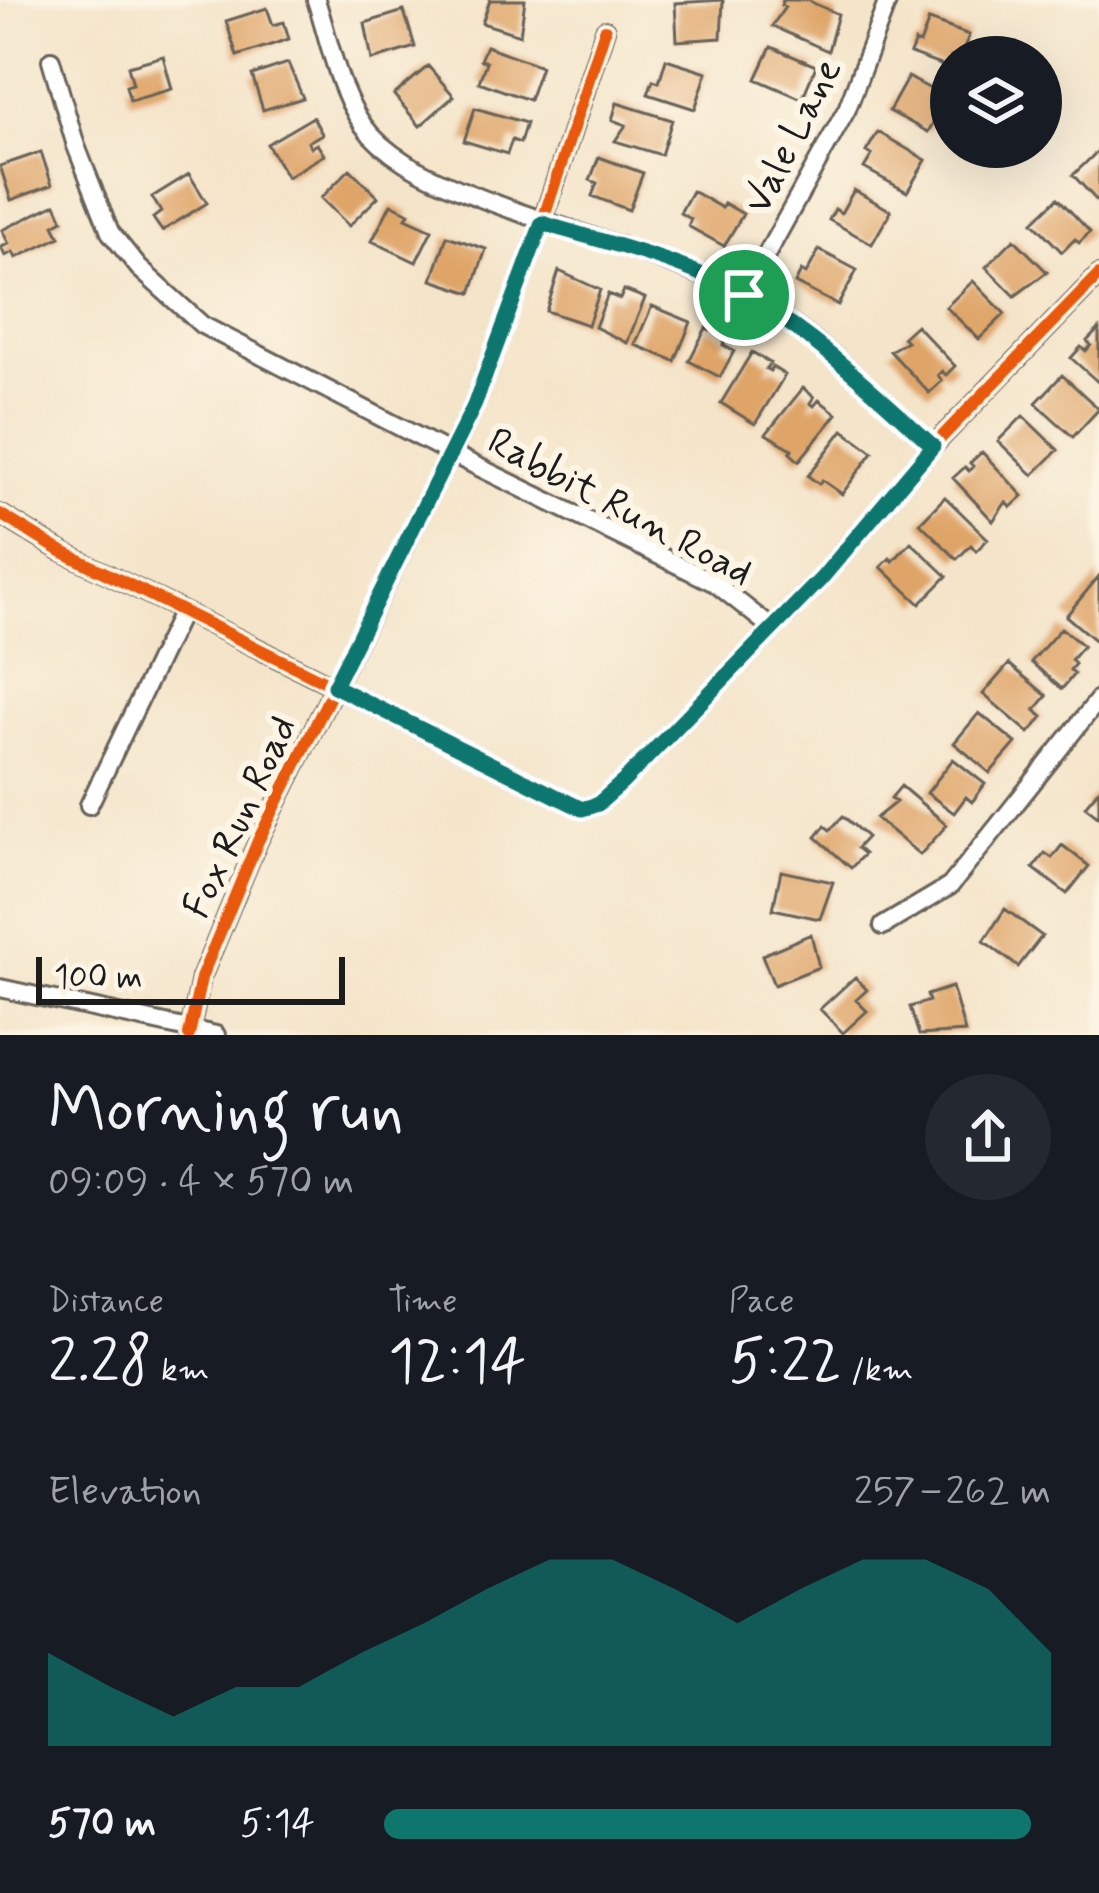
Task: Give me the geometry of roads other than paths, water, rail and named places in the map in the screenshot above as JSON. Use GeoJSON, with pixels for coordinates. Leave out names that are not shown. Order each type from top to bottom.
{"type":"FeatureCollection","features":[{"type":"Feature","properties":{"kind":"street"},"geometry":{"type":"LineString","coordinates":[[316,0],[346,91],[370,135],[425,175],[542,223],[682,267],[744,295],[842,363],[933,446]]}},
{"type":"Feature","properties":{"kind":"street","name":"Vale Lane"},"geometry":{"type":"LineString","coordinates":[[744,295],[847,109],[888,0]]}},
{"type":"Feature","properties":{"kind":"street","name":"Fox Run Road"},"geometry":{"type":"LineString","coordinates":[[190,1032],[201,979],[258,841],[474,406],[542,223],[605,30]]}},
{"type":"Feature","properties":{"kind":"street","name":"Rabbit Run Road"},"geometry":{"type":"LineString","coordinates":[[51,60],[76,146],[110,232],[139,268],[202,325],[715,583],[773,629]]}},
{"type":"Feature","properties":{"kind":"street"},"geometry":{"type":"LineString","coordinates":[[0,514],[59,550],[582,809],[598,804],[623,782],[773,629],[933,446],[1099,275]]}},
{"type":"Feature","properties":{"kind":"street"},"geometry":{"type":"LineString","coordinates":[[89,805],[182,611]]}},
{"type":"Feature","properties":{"kind":"street"},"geometry":{"type":"LineString","coordinates":[[883,926],[950,886],[1099,699]]}},
{"type":"Feature","properties":{"kind":"street"},"geometry":{"type":"LineString","coordinates":[[0,988],[216,1035]]}}]}
